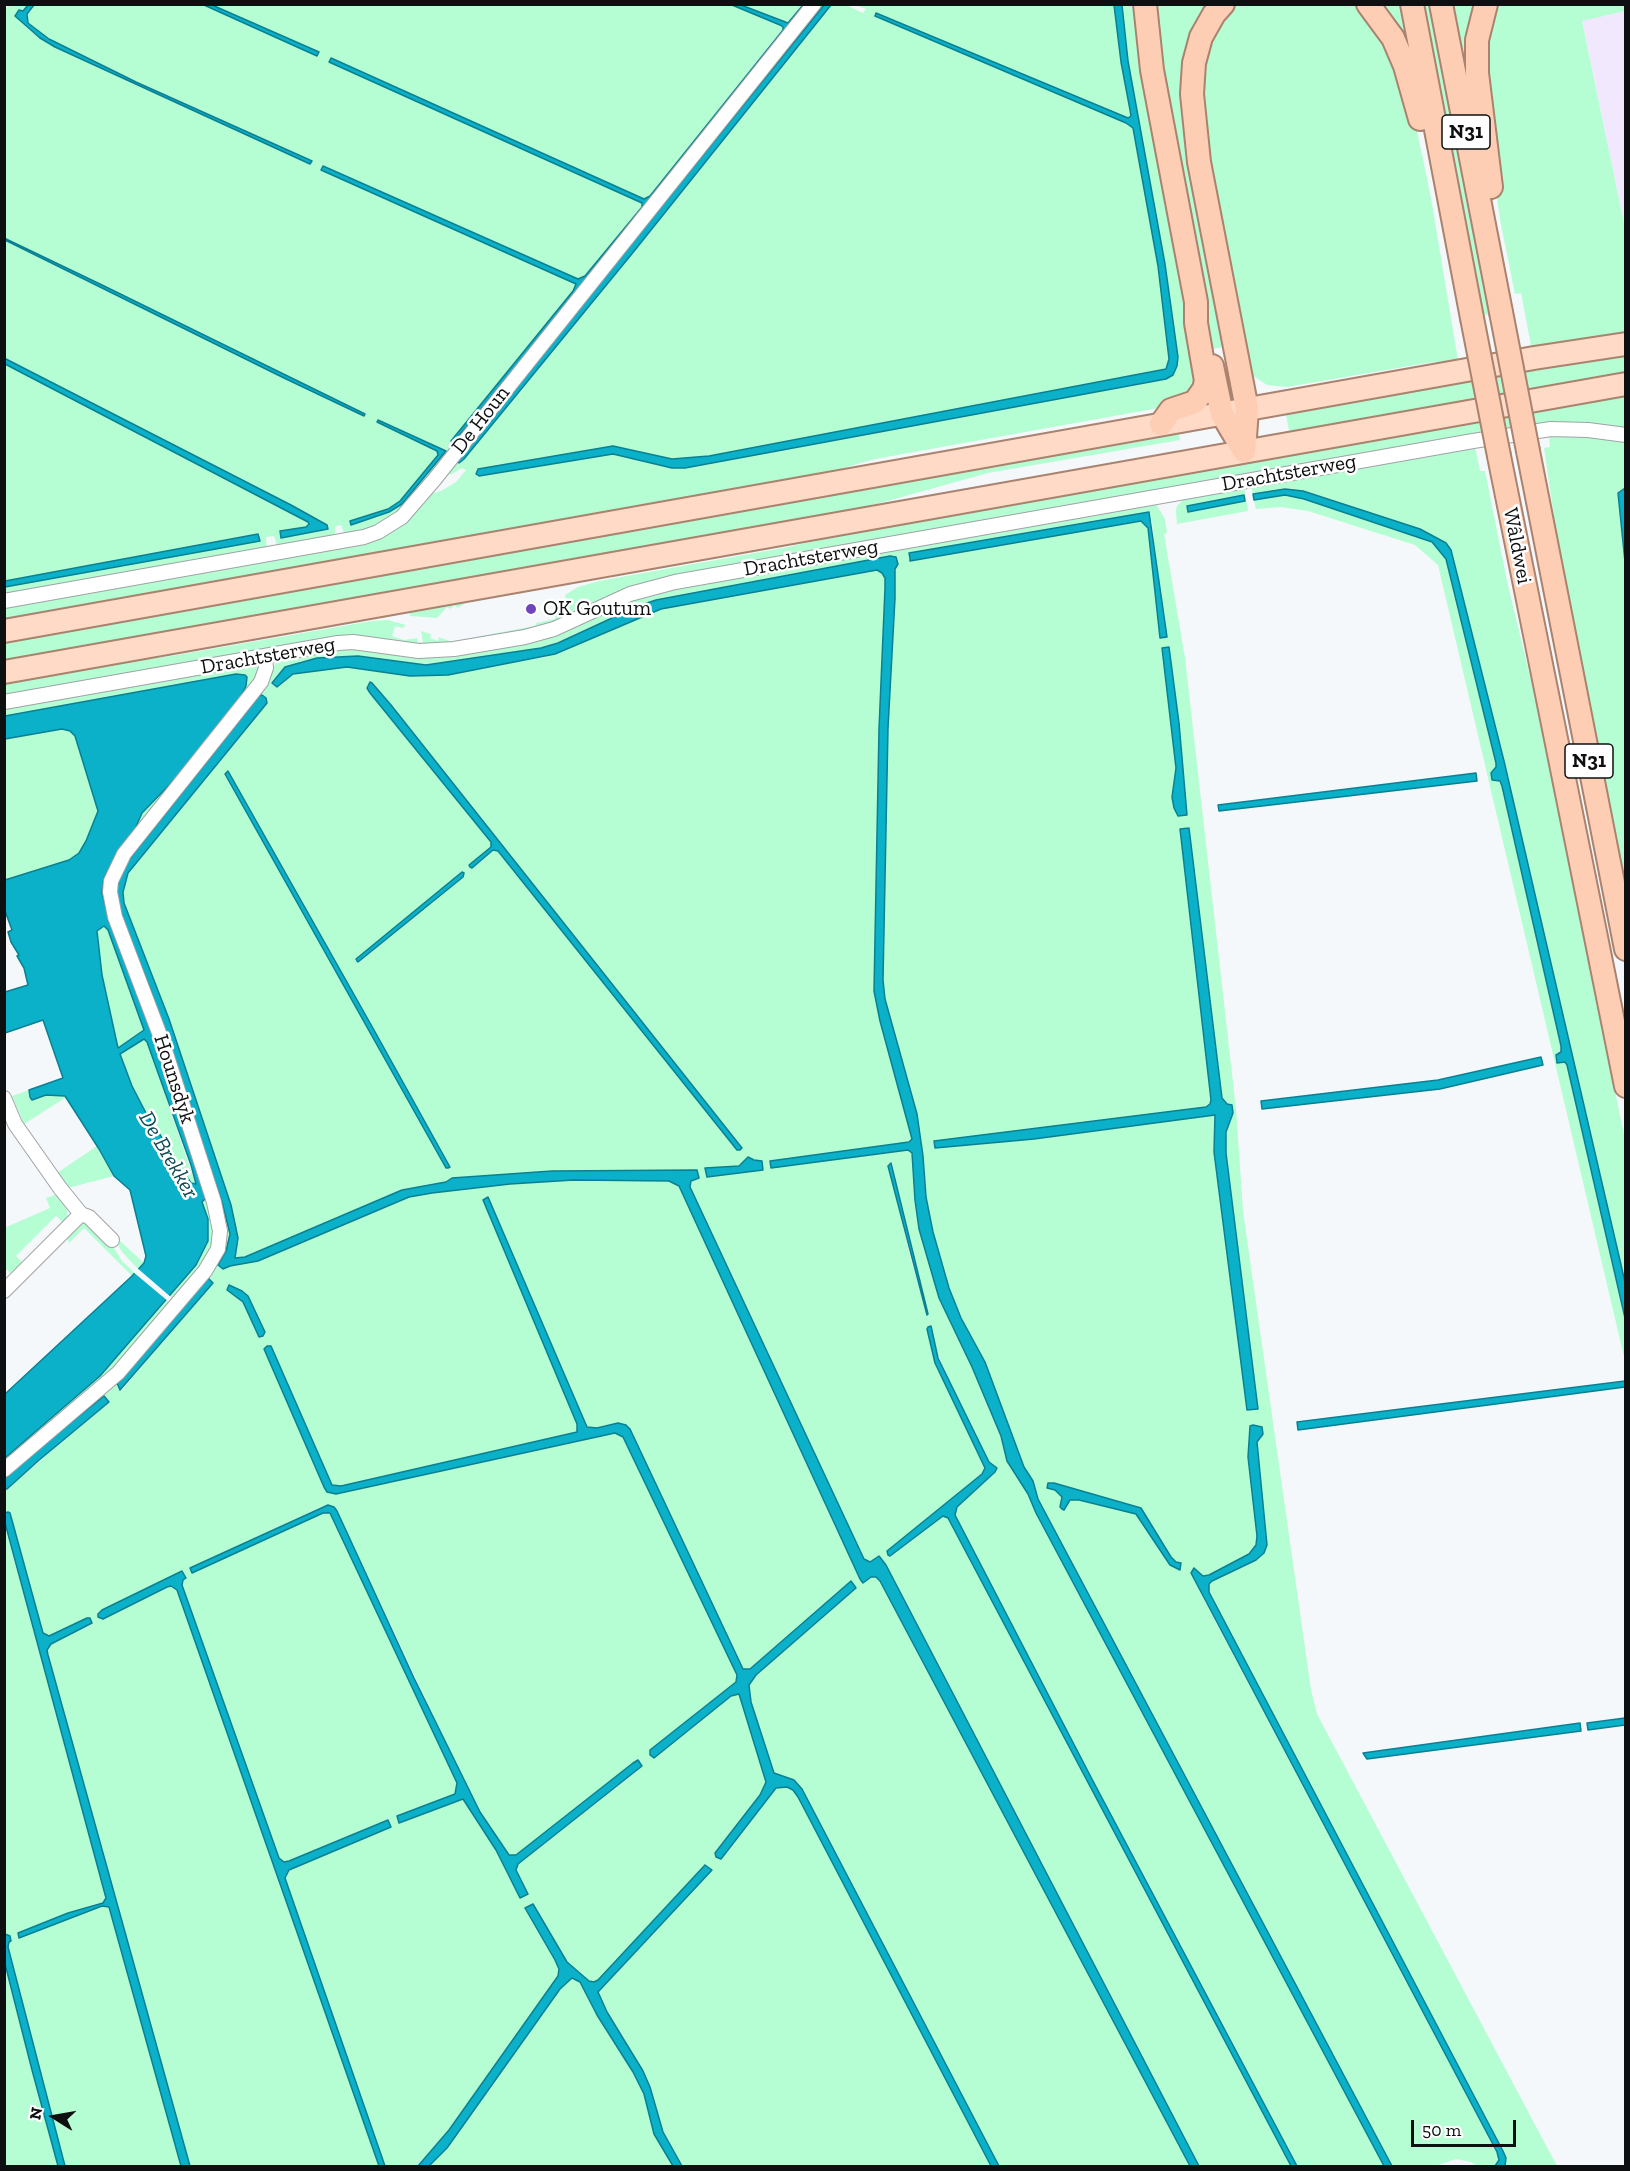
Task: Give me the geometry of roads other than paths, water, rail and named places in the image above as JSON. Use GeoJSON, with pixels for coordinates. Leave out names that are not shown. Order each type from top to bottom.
{"type":"FeatureCollection","features":[{"type":"Feature","properties":{"kind":"highway"},"geometry":{"type":"LineString","coordinates":[[1145,4],[1162,132],[1196,302],[1204,322],[1222,414],[1244,451]]}},
{"type":"Feature","properties":{"kind":"highway"},"geometry":{"type":"LineString","coordinates":[[1222,4],[1201,37],[1194,63],[1192,94],[1199,162],[1248,409],[1244,451]]}},
{"type":"Feature","properties":{"kind":"highway","name":"N31"},"geometry":{"type":"LineString","coordinates":[[1368,4],[1393,38],[1405,66],[1430,161],[1450,203]]}},
{"type":"Feature","properties":{"kind":"highway","name":"Wâldwei"},"geometry":{"type":"LineString","coordinates":[[1412,4],[1499,456],[1626,1086]]}},
{"type":"Feature","properties":{"kind":"highway","name":"Wâldwei"},"geometry":{"type":"LineString","coordinates":[[1442,4],[1626,949]]}},
{"type":"Feature","properties":{"kind":"highway","name":"N31"},"geometry":{"type":"LineString","coordinates":[[1486,4],[1477,40],[1477,73],[1502,258],[1501,312]]}},
{"type":"Feature","properties":{"kind":"highway"},"geometry":{"type":"LineString","coordinates":[[1161,424],[1172,410],[1195,402],[1204,389],[1205,368],[1196,323],[1196,302]]}},
{"type":"Feature","properties":{"kind":"main road"},"geometry":{"type":"LineString","coordinates":[[4,631],[1534,358],[1626,344]]}},
{"type":"Feature","properties":{"kind":"main road","name":"Drachtsterweg"},"geometry":{"type":"LineString","coordinates":[[4,672],[1626,384]]}},
{"type":"Feature","properties":{"kind":"street","name":"De Houn"},"geometry":{"type":"LineString","coordinates":[[4,601],[364,537],[378,532],[402,517],[814,4]]}},
{"type":"Feature","properties":{"kind":"street","name":"Drachtsterweg"},"geometry":{"type":"LineString","coordinates":[[4,702],[338,643],[353,642],[419,651],[440,651],[525,637],[554,629],[630,594],[675,582],[1473,441],[1551,429],[1588,430],[1626,435]]}},
{"type":"Feature","properties":{"kind":"street","name":"Hounsdyk"},"geometry":{"type":"LineString","coordinates":[[4,1470],[118,1372],[205,1271],[218,1249],[220,1232],[214,1202],[161,1038],[115,917],[111,898],[111,881],[124,854],[261,682],[266,668],[265,656]]}},
{"type":"Feature","properties":{"kind":"street"},"geometry":{"type":"LineString","coordinates":[[5,1101],[10,1126],[81,1214],[89,1217],[112,1240]]}},
{"type":"Feature","properties":{"kind":"street"},"geometry":{"type":"LineString","coordinates":[[4,1291],[81,1214]]}},
{"type":"Feature","properties":{"kind":"water"},"geometry":{"type":"Polygon","coordinates":[[[28,5],[34,5],[27,14],[28,23],[49,39],[136,82],[312,161],[310,164],[55,47],[40,38],[15,16],[19,10],[23,11],[28,5]]]}},
{"type":"Feature","properties":{"kind":"water"},"geometry":{"type":"Polygon","coordinates":[[[204,5],[212,5],[319,52],[317,56],[204,5]]]}},
{"type":"Feature","properties":{"kind":"water"},"geometry":{"type":"Polygon","coordinates":[[[732,5],[741,5],[788,23],[803,5],[808,5],[453,443],[451,441],[573,291],[576,284],[321,170],[323,166],[578,279],[585,276],[642,207],[642,203],[329,62],[331,58],[644,199],[650,196],[783,30],[780,25],[732,5]]]}},
{"type":"Feature","properties":{"kind":"water"},"geometry":{"type":"Polygon","coordinates":[[[824,5],[831,5],[635,250],[459,463],[457,461],[502,404],[824,5]]]}},
{"type":"Feature","properties":{"kind":"water"},"geometry":{"type":"Polygon","coordinates":[[[1114,5],[1122,5],[1128,61],[1165,264],[1178,357],[1173,375],[1166,379],[685,468],[672,468],[613,454],[479,476],[476,474],[478,469],[613,446],[672,459],[709,456],[1166,369],[1169,359],[1158,266],[1133,128],[875,16],[876,13],[1128,118],[1131,116],[1114,5]]]}},
{"type":"Feature","properties":{"kind":"water"},"geometry":{"type":"Polygon","coordinates":[[[4,238],[365,414],[364,416],[284,378],[4,238]]]}},
{"type":"Feature","properties":{"kind":"water"},"geometry":{"type":"Polygon","coordinates":[[[4,358],[291,505],[327,525],[328,529],[281,538],[280,531],[306,527],[308,522],[5,364],[4,358]]]}},
{"type":"Feature","properties":{"kind":"water"},"geometry":{"type":"Polygon","coordinates":[[[378,420],[446,451],[402,504],[389,512],[351,525],[350,521],[388,509],[400,501],[438,455],[437,451],[377,422],[378,420]]]}},
{"type":"Feature","properties":{"kind":"water"},"geometry":{"type":"Polygon","coordinates":[[[1625,488],[1625,562],[1618,493],[1625,488]]]}},
{"type":"Feature","properties":{"kind":"water"},"geometry":{"type":"Polygon","coordinates":[[[1285,489],[1303,491],[1420,529],[1446,543],[1451,550],[1504,761],[1625,1282],[1625,1318],[1567,1065],[1565,1062],[1557,1063],[1556,1055],[1561,1052],[1561,1046],[1502,786],[1500,781],[1492,780],[1491,773],[1496,763],[1446,559],[1432,542],[1304,499],[1285,495],[1254,500],[1253,494],[1285,489]]]}},
{"type":"Feature","properties":{"kind":"water"},"geometry":{"type":"Polygon","coordinates":[[[1244,495],[1245,501],[1188,512],[1187,506],[1244,495]]]}},
{"type":"Feature","properties":{"kind":"water"},"geometry":{"type":"Polygon","coordinates":[[[1149,512],[1167,637],[1160,638],[1148,528],[1141,521],[910,561],[909,553],[1149,512]]]}},
{"type":"Feature","properties":{"kind":"water"},"geometry":{"type":"Polygon","coordinates":[[[258,534],[260,541],[5,587],[5,581],[258,534]]]}},
{"type":"Feature","properties":{"kind":"water"},"geometry":{"type":"Polygon","coordinates":[[[890,556],[896,557],[898,564],[895,569],[888,728],[883,980],[885,999],[917,1114],[926,1197],[949,1288],[961,1318],[985,1362],[1024,1467],[1033,1481],[1038,1499],[1392,2166],[1384,2166],[1036,1513],[1028,1494],[1007,1461],[1001,1436],[972,1367],[939,1298],[919,1229],[912,1153],[908,1150],[771,1168],[770,1161],[909,1142],[912,1139],[874,991],[879,729],[885,588],[885,578],[882,573],[877,570],[661,609],[555,654],[448,675],[410,676],[347,667],[293,674],[277,687],[272,683],[285,667],[317,658],[358,656],[426,665],[541,648],[558,643],[656,600],[890,556]]]}},
{"type":"Feature","properties":{"kind":"water"},"geometry":{"type":"Polygon","coordinates":[[[1169,647],[1179,723],[1187,815],[1178,816],[1172,797],[1176,768],[1162,648],[1169,647]]]}},
{"type":"Feature","properties":{"kind":"water","name":"De Brekker"},"geometry":{"type":"Polygon","coordinates":[[[236,674],[247,677],[246,686],[237,704],[176,778],[142,813],[135,829],[121,847],[104,878],[102,893],[108,915],[146,1014],[206,1198],[202,1202],[208,1219],[208,1241],[196,1265],[100,1376],[5,1458],[5,1394],[132,1276],[144,1263],[146,1256],[130,1190],[114,1176],[65,1096],[46,1095],[32,1100],[30,1097],[29,1090],[63,1078],[43,1020],[5,1033],[5,992],[28,985],[24,968],[8,932],[12,930],[5,911],[5,880],[69,860],[79,853],[98,811],[75,736],[70,731],[62,729],[5,739],[5,716],[236,674]],[[104,926],[97,931],[102,975],[118,1048],[144,1030],[108,930],[104,926]],[[144,1039],[120,1054],[132,1086],[146,1113],[191,1183],[196,1184],[147,1042],[144,1039]]]}},
{"type":"Feature","properties":{"kind":"water"},"geometry":{"type":"Polygon","coordinates":[[[370,682],[391,705],[742,1148],[740,1150],[737,1150],[498,851],[493,850],[472,868],[470,867],[469,865],[491,847],[491,842],[370,693],[367,688],[370,682]]]}},
{"type":"Feature","properties":{"kind":"water"},"geometry":{"type":"Polygon","coordinates":[[[262,695],[266,698],[267,703],[128,873],[123,892],[124,903],[169,1019],[231,1205],[238,1238],[235,1258],[245,1257],[402,1190],[446,1182],[452,1178],[552,1171],[697,1170],[699,1178],[691,1181],[690,1187],[864,1559],[870,1562],[879,1556],[886,1565],[1199,2166],[1190,2166],[880,1581],[876,1577],[871,1577],[863,1583],[860,1579],[679,1186],[669,1181],[574,1180],[510,1184],[432,1193],[409,1197],[258,1261],[223,1269],[218,1265],[226,1251],[230,1234],[222,1202],[150,988],[120,912],[116,891],[128,861],[262,695]]]}},
{"type":"Feature","properties":{"kind":"water"},"geometry":{"type":"Polygon","coordinates":[[[228,771],[450,1167],[446,1168],[225,774],[228,771]]]}},
{"type":"Feature","properties":{"kind":"water"},"geometry":{"type":"Polygon","coordinates":[[[1476,773],[1477,781],[1219,811],[1218,805],[1476,773]]]}},
{"type":"Feature","properties":{"kind":"water"},"geometry":{"type":"Polygon","coordinates":[[[1189,828],[1222,1098],[1227,1104],[1232,1105],[1233,1113],[1226,1132],[1226,1153],[1258,1409],[1247,1410],[1214,1152],[1215,1115],[1034,1139],[935,1148],[934,1141],[1206,1107],[1210,1104],[1180,829],[1189,828]]]}},
{"type":"Feature","properties":{"kind":"water"},"geometry":{"type":"Polygon","coordinates":[[[462,872],[463,877],[357,961],[356,959],[462,872]]]}},
{"type":"Feature","properties":{"kind":"water"},"geometry":{"type":"Polygon","coordinates":[[[1541,1057],[1543,1065],[1440,1089],[1262,1109],[1261,1101],[1438,1080],[1541,1057]]]}},
{"type":"Feature","properties":{"kind":"water"},"geometry":{"type":"Polygon","coordinates":[[[748,1157],[762,1161],[763,1170],[707,1177],[705,1168],[739,1166],[748,1157]]]}},
{"type":"Feature","properties":{"kind":"water"},"geometry":{"type":"Polygon","coordinates":[[[891,1163],[928,1314],[927,1315],[888,1166],[891,1163]]]}},
{"type":"Feature","properties":{"kind":"water"},"geometry":{"type":"Polygon","coordinates":[[[488,1197],[587,1427],[597,1428],[618,1423],[630,1429],[743,1669],[750,1669],[851,1581],[856,1588],[756,1675],[749,1685],[751,1702],[774,1773],[794,1780],[802,1789],[999,2166],[991,2166],[793,1790],[787,1787],[776,1788],[721,1859],[716,1857],[715,1853],[760,1795],[766,1782],[739,1694],[731,1696],[654,1758],[650,1755],[650,1750],[736,1682],[737,1675],[623,1437],[615,1433],[336,1494],[327,1492],[324,1487],[264,1349],[267,1346],[271,1346],[332,1485],[341,1486],[577,1432],[577,1424],[483,1200],[488,1197]]]}},
{"type":"Feature","properties":{"kind":"water"},"geometry":{"type":"Polygon","coordinates":[[[207,1277],[213,1283],[120,1390],[117,1383],[207,1277]]]}},
{"type":"Feature","properties":{"kind":"water"},"geometry":{"type":"Polygon","coordinates":[[[229,1285],[248,1296],[265,1332],[263,1336],[259,1337],[243,1302],[227,1290],[229,1285]]]}},
{"type":"Feature","properties":{"kind":"water"},"geometry":{"type":"Polygon","coordinates":[[[931,1326],[938,1358],[989,1462],[997,1468],[957,1507],[955,1515],[1297,2166],[1291,2166],[948,1518],[943,1516],[890,1556],[888,1555],[887,1551],[982,1474],[985,1468],[935,1363],[927,1329],[931,1326]]]}},
{"type":"Feature","properties":{"kind":"water"},"geometry":{"type":"Polygon","coordinates":[[[1625,1381],[1625,1387],[1298,1430],[1297,1422],[1625,1381]]]}},
{"type":"Feature","properties":{"kind":"water"},"geometry":{"type":"Polygon","coordinates":[[[104,1396],[109,1402],[5,1489],[5,1478],[104,1396]]]}},
{"type":"Feature","properties":{"kind":"water"},"geometry":{"type":"Polygon","coordinates":[[[1250,1426],[1262,1427],[1263,1434],[1257,1442],[1267,1545],[1264,1553],[1256,1560],[1212,1581],[1209,1584],[1209,1592],[1503,2151],[1506,2158],[1505,2166],[1495,2166],[1499,2160],[1497,2152],[1191,1573],[1194,1568],[1203,1576],[1209,1575],[1249,1554],[1256,1545],[1257,1536],[1248,1457],[1250,1426]]]}},
{"type":"Feature","properties":{"kind":"water"},"geometry":{"type":"Polygon","coordinates":[[[1048,1483],[1141,1508],[1171,1557],[1181,1563],[1180,1570],[1170,1565],[1136,1514],[1079,1500],[1070,1500],[1064,1510],[1060,1507],[1062,1497],[1055,1490],[1047,1488],[1048,1483]]]}},
{"type":"Feature","properties":{"kind":"water"},"geometry":{"type":"Polygon","coordinates":[[[328,1505],[337,1511],[414,1678],[480,1812],[509,1855],[516,1855],[633,1763],[638,1760],[642,1766],[518,1864],[516,1870],[528,1894],[520,1898],[496,1850],[463,1799],[399,1823],[397,1816],[455,1794],[457,1783],[330,1513],[323,1513],[192,1573],[190,1568],[328,1505]]]}},
{"type":"Feature","properties":{"kind":"water"},"geometry":{"type":"Polygon","coordinates":[[[8,1512],[43,1633],[49,1636],[87,1618],[90,1618],[92,1623],[51,1644],[47,1650],[190,2166],[181,2166],[109,1907],[102,1906],[19,1938],[18,1933],[68,1913],[103,1903],[106,1898],[5,1523],[5,1513],[8,1512]]]}},
{"type":"Feature","properties":{"kind":"water"},"geometry":{"type":"Polygon","coordinates":[[[182,1571],[186,1578],[182,1585],[279,1858],[284,1862],[289,1861],[388,1820],[391,1827],[289,1870],[285,1878],[385,2166],[379,2166],[177,1590],[171,1586],[167,1587],[103,1619],[98,1617],[102,1610],[182,1571]]]}},
{"type":"Feature","properties":{"kind":"water"},"geometry":{"type":"Polygon","coordinates":[[[1625,1718],[1625,1725],[1588,1730],[1587,1723],[1625,1718]]]}},
{"type":"Feature","properties":{"kind":"water"},"geometry":{"type":"Polygon","coordinates":[[[1580,1723],[1581,1731],[1367,1759],[1363,1753],[1580,1723]]]}},
{"type":"Feature","properties":{"kind":"water"},"geometry":{"type":"Polygon","coordinates":[[[705,1865],[712,1870],[598,1992],[607,2012],[643,2071],[663,2132],[682,2166],[673,2166],[654,2134],[644,2094],[633,2072],[597,2015],[580,1982],[572,1978],[560,1989],[447,2148],[429,2166],[418,2166],[449,2130],[558,1976],[559,1969],[555,1960],[525,1908],[533,1904],[567,1962],[589,1981],[594,1982],[705,1865]]]}},
{"type":"Feature","properties":{"kind":"water"},"geometry":{"type":"Polygon","coordinates":[[[5,1934],[10,1936],[11,1941],[8,1947],[65,2166],[58,2166],[32,2070],[5,1964],[5,1934]]]}},
{"type":"Feature","properties":{"kind":"place","name":"OK Goutum"},"geometry":{"type":"Point","coordinates":[531,609]}}]}
